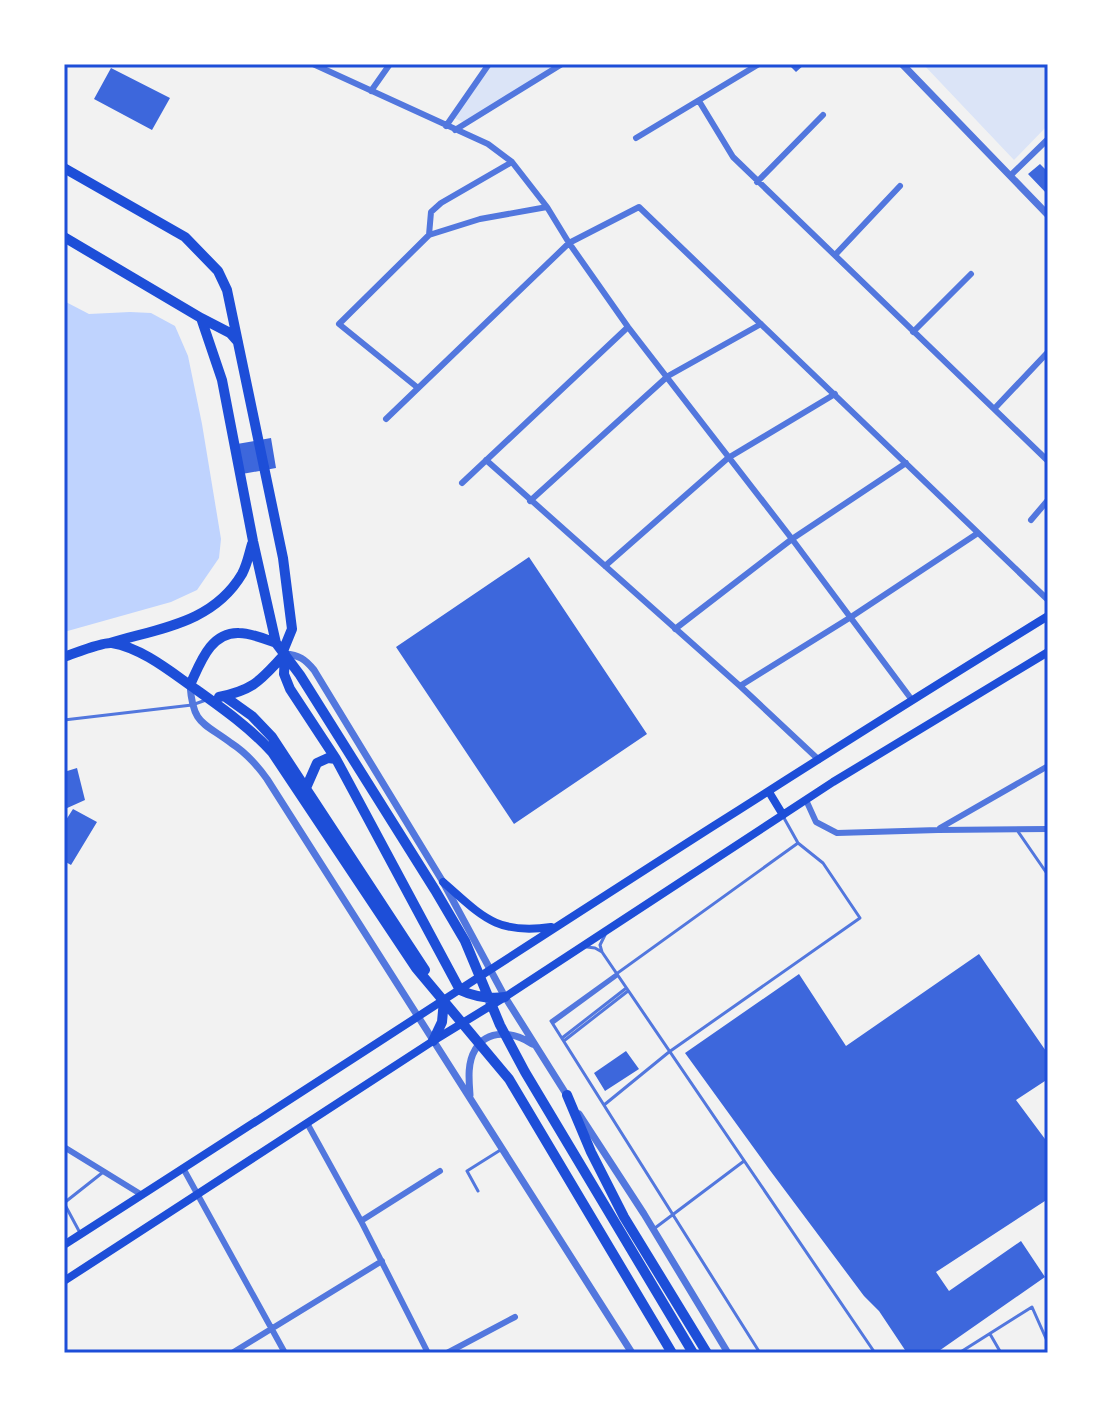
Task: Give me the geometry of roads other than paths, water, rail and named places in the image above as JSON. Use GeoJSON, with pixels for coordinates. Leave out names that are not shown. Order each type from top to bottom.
{"type":"FeatureCollection","features":[{"type":"Feature","properties":{"kind":"highway"},"geometry":{"type":"LineString","coordinates":[[64,168],[185,237],[218,271],[227,290],[283,558],[292,629],[265,677],[254,686],[209,699]]}},
{"type":"Feature","properties":{"kind":"highway"},"geometry":{"type":"LineString","coordinates":[[64,237],[230,333],[239,343]]}},
{"type":"Feature","properties":{"kind":"highway"},"geometry":{"type":"LineString","coordinates":[[201,318],[222,380],[253,541],[290,689],[336,759],[460,990],[484,998],[505,997]]}},
{"type":"Feature","properties":{"kind":"highway"},"geometry":{"type":"LineString","coordinates":[[64,657],[179,624],[205,613],[221,601],[244,571],[253,541]]}},
{"type":"Feature","properties":{"kind":"highway"},"geometry":{"type":"LineString","coordinates":[[190,685],[205,655],[218,639],[229,634],[241,633],[281,649],[458,928],[500,1025],[525,1072],[693,1353]]}},
{"type":"Feature","properties":{"kind":"highway"},"geometry":{"type":"LineString","coordinates":[[110,643],[140,653],[169,669],[227,712],[272,752],[416,968],[509,1079],[672,1353]]}},
{"type":"Feature","properties":{"kind":"highway"},"geometry":{"type":"LineString","coordinates":[[224,696],[252,716],[272,737],[444,1000],[442,1022],[433,1041]]}},
{"type":"Feature","properties":{"kind":"highway"},"geometry":{"type":"LineString","coordinates":[[306,788],[317,763],[328,758],[336,759]]}},
{"type":"Feature","properties":{"kind":"highway"},"geometry":{"type":"LineString","coordinates":[[567,1095],[624,1217],[707,1353]]}},
{"type":"Feature","properties":{"kind":"main road"},"geometry":{"type":"LineString","coordinates":[[64,1245],[556,926],[1048,616]]}},
{"type":"Feature","properties":{"kind":"main road"},"geometry":{"type":"LineString","coordinates":[[64,1281],[806,800],[1048,652]]}},
{"type":"Feature","properties":{"kind":"main road"},"geometry":{"type":"LineString","coordinates":[[769,792],[783,815]]}},
{"type":"Feature","properties":{"kind":"main road"},"geometry":{"type":"LineString","coordinates":[[443,882],[478,913],[502,925],[528,930],[556,926]]}},
{"type":"Feature","properties":{"kind":"street"},"geometry":{"type":"LineString","coordinates":[[313,64],[488,144],[512,162],[547,207],[628,327],[912,700]]}},
{"type":"Feature","properties":{"kind":"street"},"geometry":{"type":"LineString","coordinates":[[371,91],[390,64]]}},
{"type":"Feature","properties":{"kind":"street"},"geometry":{"type":"LineString","coordinates":[[446,126],[489,64]]}},
{"type":"Feature","properties":{"kind":"street"},"geometry":{"type":"LineString","coordinates":[[455,130],[562,64]]}},
{"type":"Feature","properties":{"kind":"street"},"geometry":{"type":"LineString","coordinates":[[636,138],[759,64]]}},
{"type":"Feature","properties":{"kind":"street"},"geometry":{"type":"LineString","coordinates":[[902,64],[1048,215]]}},
{"type":"Feature","properties":{"kind":"street"},"geometry":{"type":"LineString","coordinates":[[699,101],[733,157],[757,182],[1048,461]]}},
{"type":"Feature","properties":{"kind":"street"},"geometry":{"type":"LineString","coordinates":[[757,182],[823,115]]}},
{"type":"Feature","properties":{"kind":"street"},"geometry":{"type":"LineString","coordinates":[[1011,175],[1048,139]]}},
{"type":"Feature","properties":{"kind":"street"},"geometry":{"type":"LineString","coordinates":[[429,235],[431,212],[441,203],[512,162]]}},
{"type":"Feature","properties":{"kind":"street"},"geometry":{"type":"LineString","coordinates":[[835,255],[900,186]]}},
{"type":"Feature","properties":{"kind":"street"},"geometry":{"type":"LineString","coordinates":[[418,388],[339,324],[429,235],[480,219],[547,207]]}},
{"type":"Feature","properties":{"kind":"street"},"geometry":{"type":"LineString","coordinates":[[386,419],[569,243],[639,207],[1048,600]]}},
{"type":"Feature","properties":{"kind":"street"},"geometry":{"type":"LineString","coordinates":[[913,332],[971,274]]}},
{"type":"Feature","properties":{"kind":"street"},"geometry":{"type":"LineString","coordinates":[[530,501],[668,376],[761,324]]}},
{"type":"Feature","properties":{"kind":"street"},"geometry":{"type":"LineString","coordinates":[[462,483],[628,327]]}},
{"type":"Feature","properties":{"kind":"street"},"geometry":{"type":"LineString","coordinates":[[995,408],[1048,352]]}},
{"type":"Feature","properties":{"kind":"street"},"geometry":{"type":"LineString","coordinates":[[605,566],[728,458],[835,394]]}},
{"type":"Feature","properties":{"kind":"street"},"geometry":{"type":"LineString","coordinates":[[486,460],[819,760]]}},
{"type":"Feature","properties":{"kind":"street"},"geometry":{"type":"LineString","coordinates":[[675,629],[792,539],[906,463]]}},
{"type":"Feature","properties":{"kind":"street"},"geometry":{"type":"LineString","coordinates":[[1031,520],[1048,500]]}},
{"type":"Feature","properties":{"kind":"street"},"geometry":{"type":"LineString","coordinates":[[740,686],[978,533]]}},
{"type":"Feature","properties":{"kind":"street"},"geometry":{"type":"LineString","coordinates":[[281,649],[306,660],[314,670],[443,882],[505,997],[728,1353]]}},
{"type":"Feature","properties":{"kind":"street"},"geometry":{"type":"LineString","coordinates":[[190,685],[192,705],[203,725],[232,743],[267,779],[632,1353]]}},
{"type":"Feature","properties":{"kind":"street"},"geometry":{"type":"LineString","coordinates":[[938,830],[1048,766]]}},
{"type":"Feature","properties":{"kind":"street"},"geometry":{"type":"LineString","coordinates":[[806,800],[816,822],[837,833],[1048,829]]}},
{"type":"Feature","properties":{"kind":"street"},"geometry":{"type":"LineString","coordinates":[[470,1098],[470,1064],[474,1050],[482,1041],[494,1035],[510,1034],[538,1047]]}},
{"type":"Feature","properties":{"kind":"street"},"geometry":{"type":"LineString","coordinates":[[307,1123],[428,1353]]}},
{"type":"Feature","properties":{"kind":"street"},"geometry":{"type":"LineString","coordinates":[[64,1147],[142,1195]]}},
{"type":"Feature","properties":{"kind":"street"},"geometry":{"type":"LineString","coordinates":[[183,1168],[285,1353]]}},
{"type":"Feature","properties":{"kind":"street"},"geometry":{"type":"LineString","coordinates":[[361,1221],[440,1171]]}},
{"type":"Feature","properties":{"kind":"street"},"geometry":{"type":"LineString","coordinates":[[232,1353],[382,1261]]}},
{"type":"Feature","properties":{"kind":"street"},"geometry":{"type":"LineString","coordinates":[[447,1353],[515,1317]]}},
{"type":"Feature","properties":{"kind":"lane"},"geometry":{"type":"LineString","coordinates":[[64,720],[192,705],[209,699]]}},
{"type":"Feature","properties":{"kind":"lane"},"geometry":{"type":"LineString","coordinates":[[604,1105],[669,1052],[860,918],[823,863],[798,843],[783,815]]}},
{"type":"Feature","properties":{"kind":"lane"},"geometry":{"type":"LineString","coordinates":[[1017,830],[1048,875]]}},
{"type":"Feature","properties":{"kind":"lane"},"geometry":{"type":"LineString","coordinates":[[760,1353],[551,1021],[798,843]]}},
{"type":"Feature","properties":{"kind":"lane"},"geometry":{"type":"LineString","coordinates":[[610,929],[600,945],[602,952],[874,1353]]}},
{"type":"Feature","properties":{"kind":"lane"},"geometry":{"type":"LineString","coordinates":[[582,947],[602,952]]}},
{"type":"Feature","properties":{"kind":"lane"},"geometry":{"type":"LineString","coordinates":[[563,1039],[627,990]]}},
{"type":"Feature","properties":{"kind":"lane"},"geometry":{"type":"LineString","coordinates":[[478,1191],[467,1171],[502,1148]]}},
{"type":"Feature","properties":{"kind":"lane"},"geometry":{"type":"LineString","coordinates":[[652,1230],[744,1161]]}},
{"type":"Feature","properties":{"kind":"lane"},"geometry":{"type":"LineString","coordinates":[[81,1234],[64,1203],[104,1171]]}},
{"type":"Feature","properties":{"kind":"lane"},"geometry":{"type":"LineString","coordinates":[[959,1353],[1032,1307],[1048,1343]]}},
{"type":"Feature","properties":{"kind":"lane"},"geometry":{"type":"LineString","coordinates":[[990,1334],[1001,1353]]}},
{"type":"Feature","properties":{"kind":"water"},"geometry":{"type":"Polygon","coordinates":[[[64,301],[89,314],[151,313],[175,326],[188,356],[221,539],[219,558],[197,590],[171,602],[64,632],[64,301]]]}}]}
